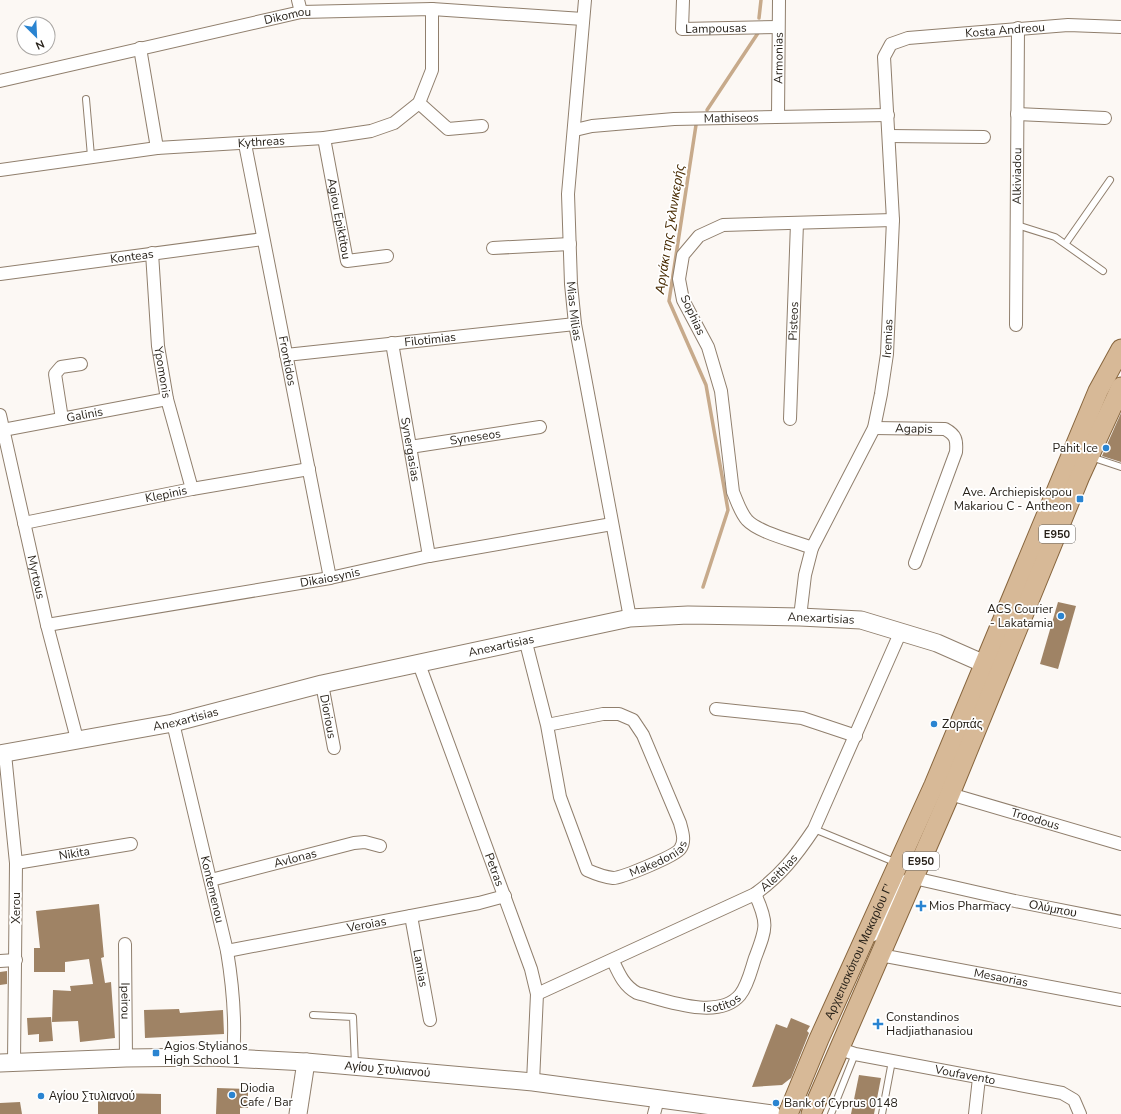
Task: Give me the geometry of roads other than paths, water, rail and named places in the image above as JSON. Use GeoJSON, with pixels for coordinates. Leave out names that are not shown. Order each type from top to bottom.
{"type":"FeatureCollection","features":[{"type":"Feature","properties":{"kind":"main road","name":"Αρχιεπισκόπου Μακαρίου Γ'"},"geometry":{"type":"LineString","coordinates":[[811,1114],[847,1051],[880,955],[950,794],[992,668],[1098,391],[1121,350]]}},
{"type":"Feature","properties":{"kind":"main road","name":"Αρχιεπισκόπου Μακαρίου Γ'"},"geometry":{"type":"LineString","coordinates":[[788,1114],[819,1039],[934,785],[992,668],[1089,456],[1119,395]]}},
{"type":"Feature","properties":{"kind":"street"},"geometry":{"type":"LineString","coordinates":[[298,0],[301,12]]}},
{"type":"Feature","properties":{"kind":"street","name":"Mias Milias"},"geometry":{"type":"LineString","coordinates":[[585,0],[575,130],[568,194],[571,284],[575,324],[630,618]]}},
{"type":"Feature","properties":{"kind":"street","name":"Lampousas"},"geometry":{"type":"LineString","coordinates":[[683,0],[682,29],[778,27]]}},
{"type":"Feature","properties":{"kind":"street","name":"Armonias"},"geometry":{"type":"LineString","coordinates":[[778,116],[779,0]]}},
{"type":"Feature","properties":{"kind":"street","name":"Dikomou"},"geometry":{"type":"LineString","coordinates":[[0,81],[301,12],[432,9],[583,19]]}},
{"type":"Feature","properties":{"kind":"street","name":"Kythreas"},"geometry":{"type":"LineString","coordinates":[[0,170],[91,156],[157,148],[245,144],[324,138],[371,131],[394,123],[419,103],[432,70],[432,9]]}},
{"type":"Feature","properties":{"kind":"street","name":"Kosta Andreou"},"geometry":{"type":"LineString","coordinates":[[891,44],[908,38],[1018,28],[1068,25],[1121,27]]}},
{"type":"Feature","properties":{"kind":"street","name":"Alkiviadou"},"geometry":{"type":"LineString","coordinates":[[1016,325],[1018,28]]}},
{"type":"Feature","properties":{"kind":"street","name":"Iremias"},"geometry":{"type":"LineString","coordinates":[[800,617],[805,575],[812,548],[874,428],[881,394],[887,354],[893,220],[884,57],[891,44]]}},
{"type":"Feature","properties":{"kind":"street"},"geometry":{"type":"LineString","coordinates":[[140,48],[157,148]]}},
{"type":"Feature","properties":{"kind":"street"},"geometry":{"type":"LineString","coordinates":[[419,103],[448,129],[482,126]]}},
{"type":"Feature","properties":{"kind":"street"},"geometry":{"type":"LineString","coordinates":[[1017,114],[1105,118]]}},
{"type":"Feature","properties":{"kind":"street","name":"Mathiseos"},"geometry":{"type":"LineString","coordinates":[[575,130],[592,126],[656,120],[778,116],[888,115]]}},
{"type":"Feature","properties":{"kind":"street"},"geometry":{"type":"LineString","coordinates":[[889,136],[984,137]]}},
{"type":"Feature","properties":{"kind":"street","name":"Agiou Epiktitou"},"geometry":{"type":"LineString","coordinates":[[324,138],[347,261],[387,256]]}},
{"type":"Feature","properties":{"kind":"street","name":"Frontidos"},"geometry":{"type":"LineString","coordinates":[[245,144],[330,578]]}},
{"type":"Feature","properties":{"kind":"street","name":"Sophias"},"geometry":{"type":"LineString","coordinates":[[812,548],[761,529],[747,520],[739,507],[733,492],[721,391],[708,347],[683,300],[679,279],[683,255],[699,236],[723,225],[893,220]]}},
{"type":"Feature","properties":{"kind":"street","name":"Pisteos"},"geometry":{"type":"LineString","coordinates":[[790,419],[797,223]]}},
{"type":"Feature","properties":{"kind":"street","name":"Konteas"},"geometry":{"type":"LineString","coordinates":[[0,274],[152,253],[263,240]]}},
{"type":"Feature","properties":{"kind":"street"},"geometry":{"type":"LineString","coordinates":[[493,248],[570,244]]}},
{"type":"Feature","properties":{"kind":"street","name":"Ypomonis"},"geometry":{"type":"LineString","coordinates":[[152,253],[158,346],[167,399],[192,489]]}},
{"type":"Feature","properties":{"kind":"street","name":"Filotimias"},"geometry":{"type":"LineString","coordinates":[[286,355],[575,324]]}},
{"type":"Feature","properties":{"kind":"street","name":"Synergasias"},"geometry":{"type":"LineString","coordinates":[[392,344],[428,556]]}},
{"type":"Feature","properties":{"kind":"street"},"geometry":{"type":"LineString","coordinates":[[62,419],[55,374],[62,367],[81,364]]}},
{"type":"Feature","properties":{"kind":"street"},"geometry":{"type":"LineString","coordinates":[[1098,391],[1119,395]]}},
{"type":"Feature","properties":{"kind":"street","name":"Galinis"},"geometry":{"type":"LineString","coordinates":[[3,430],[167,399]]}},
{"type":"Feature","properties":{"kind":"street","name":"Myrtous"},"geometry":{"type":"LineString","coordinates":[[0,415],[47,625],[77,739]]}},
{"type":"Feature","properties":{"kind":"street","name":"Syneseos"},"geometry":{"type":"LineString","coordinates":[[410,447],[540,427]]}},
{"type":"Feature","properties":{"kind":"street","name":"Agapis"},"geometry":{"type":"LineString","coordinates":[[874,428],[945,429],[953,434],[957,442],[956,452],[915,563]]}},
{"type":"Feature","properties":{"kind":"street","name":"Klepinis"},"geometry":{"type":"LineString","coordinates":[[24,522],[192,489],[309,470]]}},
{"type":"Feature","properties":{"kind":"street","name":"Dikaiosynis"},"geometry":{"type":"LineString","coordinates":[[47,625],[330,578],[428,556],[612,524]]}},
{"type":"Feature","properties":{"kind":"street","name":"Anexartisias"},"geometry":{"type":"LineString","coordinates":[[2,754],[77,739],[173,723],[322,684],[630,618],[688,615],[800,617],[861,620],[937,643],[992,668]]}},
{"type":"Feature","properties":{"kind":"street","name":"Aleithias"},"geometry":{"type":"LineString","coordinates":[[537,994],[613,961],[755,894],[774,880],[797,856],[814,829],[901,631]]}},
{"type":"Feature","properties":{"kind":"street","name":"Makedonias"},"geometry":{"type":"LineString","coordinates":[[526,640],[547,725],[560,797],[587,870],[599,876],[615,878],[671,857],[680,849],[684,837],[680,823],[643,735],[633,720],[618,714],[611,714],[547,725]]}},
{"type":"Feature","properties":{"kind":"street","name":"Petras"},"geometry":{"type":"LineString","coordinates":[[419,664],[531,969],[537,994],[533,1082]]}},
{"type":"Feature","properties":{"kind":"street","name":"Diorious"},"geometry":{"type":"LineString","coordinates":[[322,684],[334,748]]}},
{"type":"Feature","properties":{"kind":"street"},"geometry":{"type":"LineString","coordinates":[[716,710],[785,715],[802,718],[856,736]]}},
{"type":"Feature","properties":{"kind":"street","name":"Kontemenou"},"geometry":{"type":"LineString","coordinates":[[173,723],[227,952],[232,982],[234,1041],[233,1058]]}},
{"type":"Feature","properties":{"kind":"street","name":"Xerou"},"geometry":{"type":"LineString","coordinates":[[2,754],[16,864],[16,960],[7,1063]]}},
{"type":"Feature","properties":{"kind":"street","name":"Troodous"},"geometry":{"type":"LineString","coordinates":[[950,794],[1121,844]]}},
{"type":"Feature","properties":{"kind":"street","name":"Avlonas"},"geometry":{"type":"LineString","coordinates":[[211,880],[354,843],[365,842],[380,846]]}},
{"type":"Feature","properties":{"kind":"street","name":"Nikita"},"geometry":{"type":"LineString","coordinates":[[16,864],[132,844]]}},
{"type":"Feature","properties":{"kind":"street"},"geometry":{"type":"LineString","coordinates":[[864,938],[871,936],[879,928],[900,887],[906,881],[914,878]]}},
{"type":"Feature","properties":{"kind":"street","name":"Ολύμπου"},"geometry":{"type":"LineString","coordinates":[[914,878],[1015,901],[1121,922]]}},
{"type":"Feature","properties":{"kind":"street","name":"Isotitos"},"geometry":{"type":"LineString","coordinates":[[613,961],[622,981],[629,989],[638,994],[705,1008],[726,1005],[734,1000],[745,987],[764,936],[766,925],[764,914],[755,894]]}},
{"type":"Feature","properties":{"kind":"street","name":"Veroias"},"geometry":{"type":"LineString","coordinates":[[227,952],[505,896]]}},
{"type":"Feature","properties":{"kind":"street","name":"Lamias"},"geometry":{"type":"LineString","coordinates":[[411,916],[430,1020]]}},
{"type":"Feature","properties":{"kind":"street","name":"Ipeirou"},"geometry":{"type":"LineString","coordinates":[[124,944],[126,1058]]}},
{"type":"Feature","properties":{"kind":"street","name":"Mesaorias"},"geometry":{"type":"LineString","coordinates":[[880,955],[1121,1000]]}},
{"type":"Feature","properties":{"kind":"street"},"geometry":{"type":"LineString","coordinates":[[0,961],[16,960]]}},
{"type":"Feature","properties":{"kind":"street","name":"Voufavento"},"geometry":{"type":"LineString","coordinates":[[847,1051],[1062,1093],[1074,1100],[1080,1114]]}},
{"type":"Feature","properties":{"kind":"street","name":"Αγίου Στυλιανού"},"geometry":{"type":"LineString","coordinates":[[7,1063],[126,1058],[233,1058],[306,1062],[533,1082],[656,1106],[772,1114]]}},
{"type":"Feature","properties":{"kind":"street"},"geometry":{"type":"LineString","coordinates":[[298,1114],[306,1062]]}},
{"type":"Feature","properties":{"kind":"street"},"geometry":{"type":"LineString","coordinates":[[975,1114],[979,1078]]}},
{"type":"Feature","properties":{"kind":"lane"},"geometry":{"type":"LineString","coordinates":[[86,99],[91,156]]}},
{"type":"Feature","properties":{"kind":"lane"},"geometry":{"type":"LineString","coordinates":[[1066,244],[1110,180]]}},
{"type":"Feature","properties":{"kind":"lane"},"geometry":{"type":"LineString","coordinates":[[1017,226],[1041,232],[1066,244],[1103,271]]}},
{"type":"Feature","properties":{"kind":"lane"},"geometry":{"type":"LineString","coordinates":[[1089,456],[1121,467]]}},
{"type":"Feature","properties":{"kind":"lane"},"geometry":{"type":"LineString","coordinates":[[814,829],[898,864]]}},
{"type":"Feature","properties":{"kind":"lane"},"geometry":{"type":"LineString","coordinates":[[313,1016],[353,1017],[355,1066]]}},
{"type":"Feature","properties":{"kind":"lane"},"geometry":{"type":"LineString","coordinates":[[831,1114],[847,1051]]}},
{"type":"Feature","properties":{"kind":"lane"},"geometry":{"type":"LineString","coordinates":[[882,1114],[892,1061]]}},
{"type":"Feature","properties":{"kind":"waterway","name":"Αργάκι της Σκλινικερής"},"geometry":{"type":"LineString","coordinates":[[759,18],[761,0]]}},
{"type":"Feature","properties":{"kind":"waterway","name":"Αργάκι της Σκλινικερής"},"geometry":{"type":"LineString","coordinates":[[707,110],[758,33]]}},
{"type":"Feature","properties":{"kind":"waterway","name":"Αργάκι της Σκλινικερής"},"geometry":{"type":"LineString","coordinates":[[696,125],[669,301],[706,385],[728,510],[703,587]]}},
{"type":"Feature","properties":{"kind":"place","name":"Pahit Ice"},"geometry":{"type":"Point","coordinates":[1106,448]}},
{"type":"Feature","properties":{"kind":"place","name":"Ave. Archiepiskopou Makariou C - Antheon"},"geometry":{"type":"Point","coordinates":[1080,499]}},
{"type":"Feature","properties":{"kind":"place","name":"ACS Courier - Lakatamia"},"geometry":{"type":"Point","coordinates":[1061,616]}},
{"type":"Feature","properties":{"kind":"place","name":"Ζορπάς"},"geometry":{"type":"Point","coordinates":[934,724]}},
{"type":"Feature","properties":{"kind":"place","name":"Mios Pharmacy"},"geometry":{"type":"Point","coordinates":[921,906]}},
{"type":"Feature","properties":{"kind":"place","name":"Constandinos Hadjiathanasiou"},"geometry":{"type":"Point","coordinates":[878,1024]}},
{"type":"Feature","properties":{"kind":"place","name":"Agios Stylianos High School 1"},"geometry":{"type":"Point","coordinates":[156,1053]}},
{"type":"Feature","properties":{"kind":"place","name":"Diodia Cafe / Bar"},"geometry":{"type":"Point","coordinates":[232,1095]}},
{"type":"Feature","properties":{"kind":"place","name":"Αγίου Στυλιανού"},"geometry":{"type":"Point","coordinates":[41,1096]}},
{"type":"Feature","properties":{"kind":"place","name":"Bank of Cyprus 0148"},"geometry":{"type":"Point","coordinates":[776,1103]}}]}
